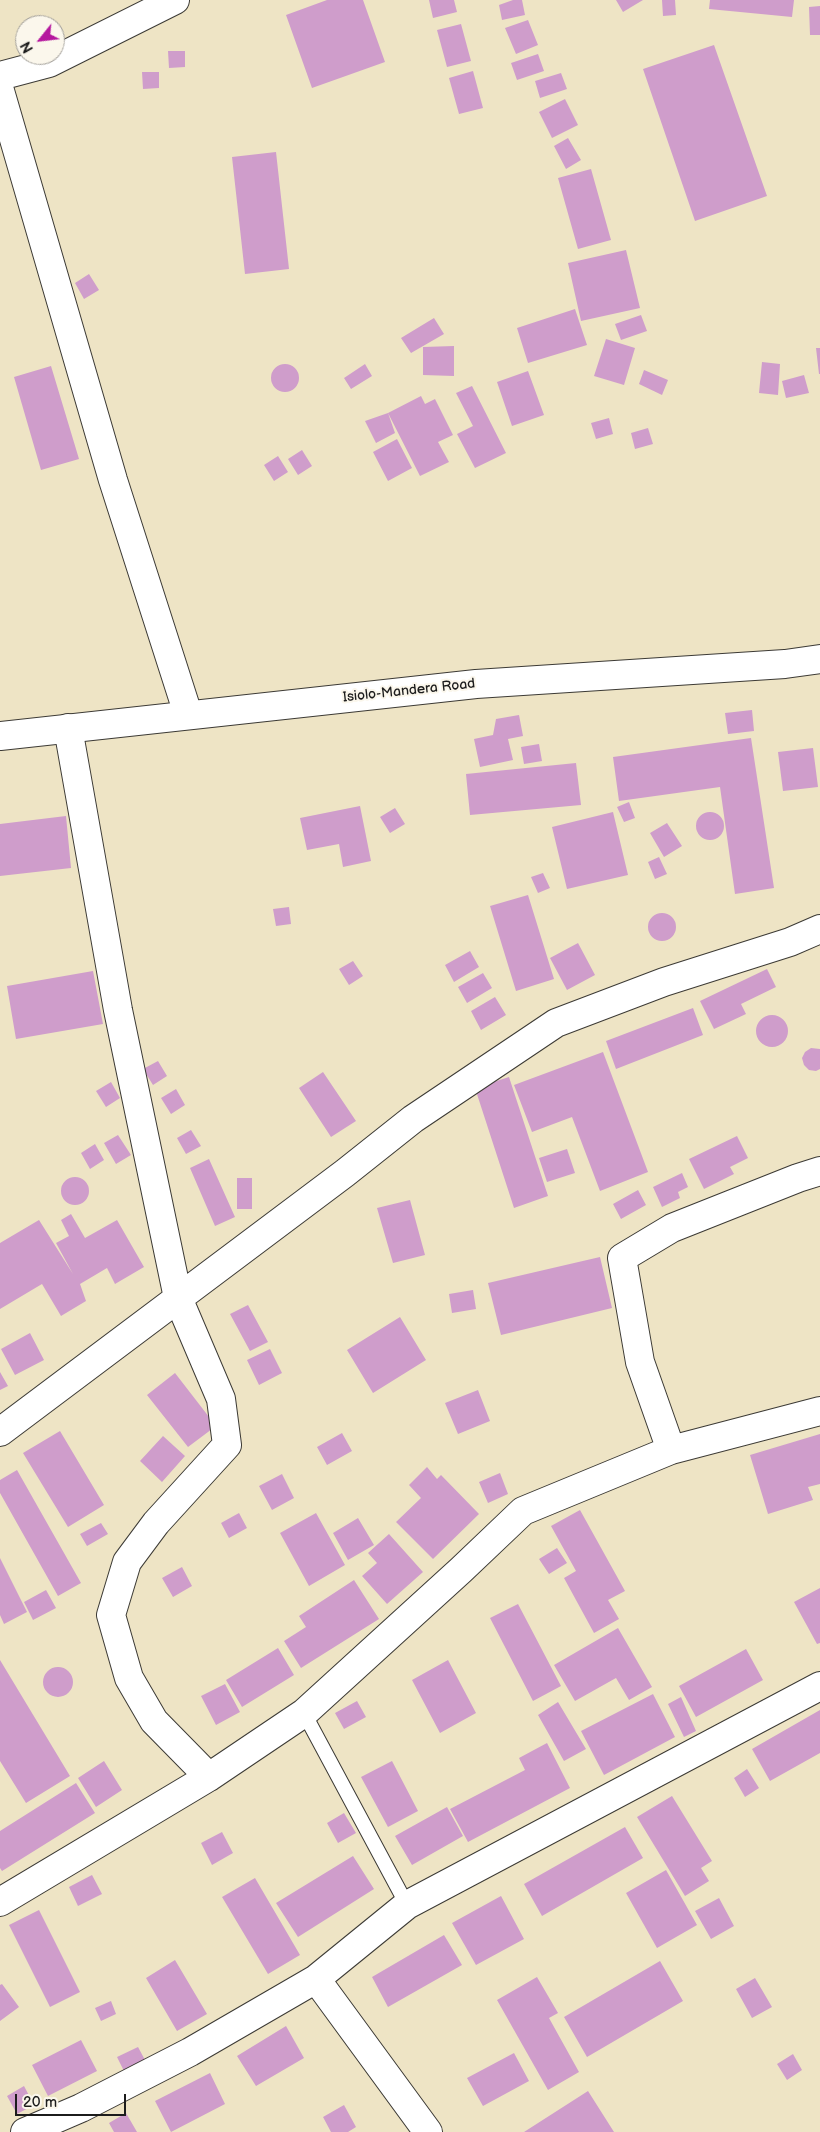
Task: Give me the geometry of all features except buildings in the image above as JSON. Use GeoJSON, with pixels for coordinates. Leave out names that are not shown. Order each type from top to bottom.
{"type":"FeatureCollection","features":[{"type":"Feature","properties":{"kind":"main road"},"geometry":{"type":"LineString","coordinates":[[0,76],[49,63],[176,0]]}},
{"type":"Feature","properties":{"kind":"main road"},"geometry":{"type":"LineString","coordinates":[[0,92],[113,480],[188,714]]}},
{"type":"Feature","properties":{"kind":"main road","name":"Isiolo-Mandera Road"},"geometry":{"type":"LineString","coordinates":[[0,736],[476,684],[785,664],[820,659]]}},
{"type":"Feature","properties":{"kind":"main road"},"geometry":{"type":"LineString","coordinates":[[68,728],[118,1010],[178,1298],[221,1399],[227,1445],[156,1523],[128,1562],[111,1615],[129,1678],[154,1721],[209,1777]]}},
{"type":"Feature","properties":{"kind":"main road"},"geometry":{"type":"LineString","coordinates":[[0,1432],[413,1119],[556,1023],[664,982],[790,942],[820,929]]}},
{"type":"Feature","properties":{"kind":"main road"},"geometry":{"type":"LineString","coordinates":[[671,1450],[640,1362],[622,1258],[672,1228],[820,1171]]}},
{"type":"Feature","properties":{"kind":"main road"},"geometry":{"type":"LineString","coordinates":[[0,1902],[209,1777],[304,1713],[523,1511],[671,1450],[820,1411]]}},
{"type":"Feature","properties":{"kind":"main road"},"geometry":{"type":"LineString","coordinates":[[39,2129],[190,2052],[316,1978],[406,1906],[820,1686]]}},
{"type":"Feature","properties":{"kind":"main road"},"geometry":{"type":"LineString","coordinates":[[316,1978],[428,2132]]}},
{"type":"Feature","properties":{"kind":"lane"},"geometry":{"type":"LineString","coordinates":[[304,1713],[406,1906]]}}]}
